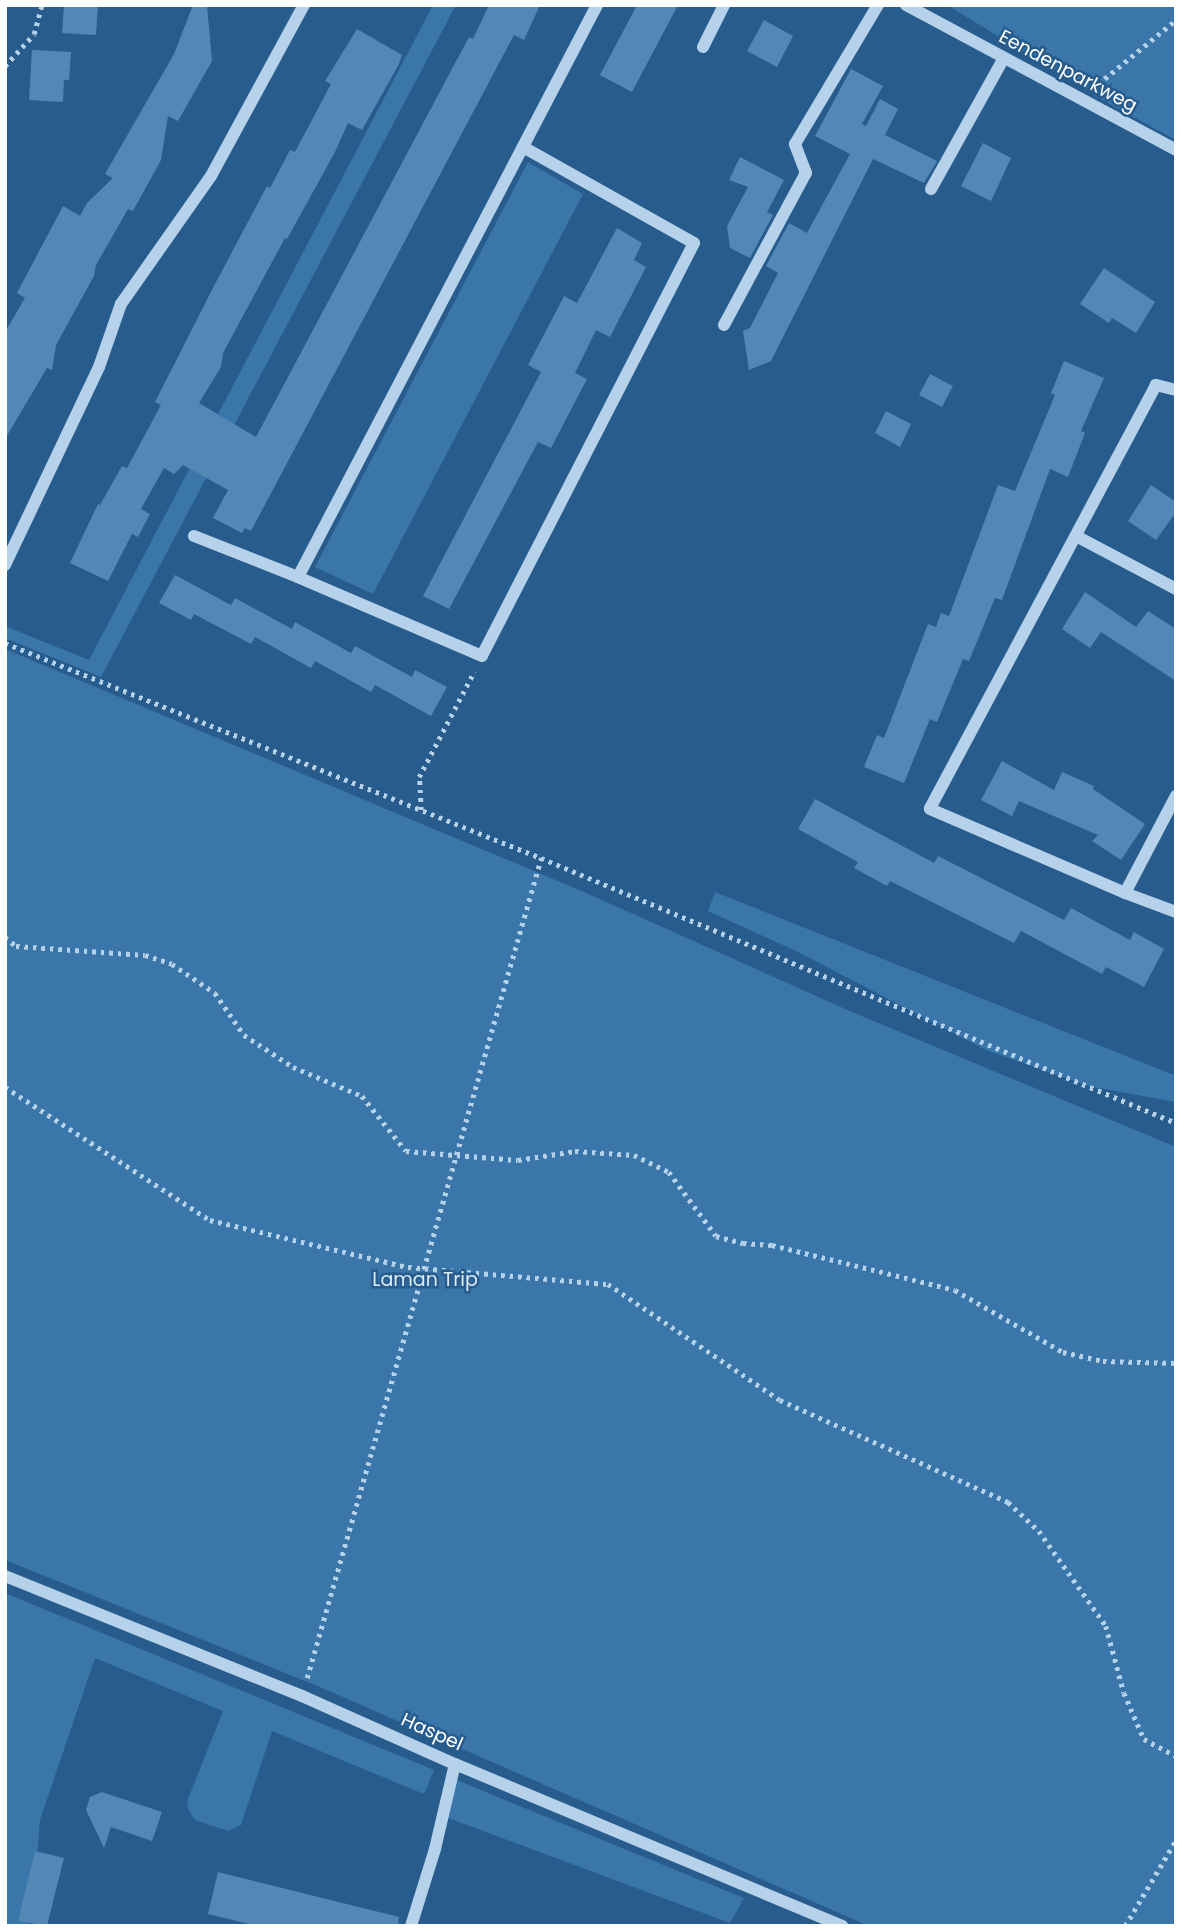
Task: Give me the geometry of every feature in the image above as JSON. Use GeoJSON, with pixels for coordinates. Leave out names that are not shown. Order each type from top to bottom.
{"type":"FeatureCollection","features":[{"type":"Feature","properties":{"kind":"street"},"geometry":{"type":"LineString","coordinates":[[5,565],[99,367],[121,304],[211,176],[304,5]]}},
{"type":"Feature","properties":{"kind":"street"},"geometry":{"type":"LineString","coordinates":[[298,577],[597,5]]}},
{"type":"Feature","properties":{"kind":"street"},"geometry":{"type":"LineString","coordinates":[[703,47],[724,5]]}},
{"type":"Feature","properties":{"kind":"street"},"geometry":{"type":"LineString","coordinates":[[724,325],[806,173],[794,144],[878,5]]}},
{"type":"Feature","properties":{"kind":"street","name":"Eendenparkweg"},"geometry":{"type":"LineString","coordinates":[[906,5],[1176,150]]}},
{"type":"Feature","properties":{"kind":"street"},"geometry":{"type":"LineString","coordinates":[[931,189],[1004,58]]}},
{"type":"Feature","properties":{"kind":"street"},"geometry":{"type":"LineString","coordinates":[[194,536],[298,577],[482,656],[694,243],[523,147]]}},
{"type":"Feature","properties":{"kind":"street"},"geometry":{"type":"LineString","coordinates":[[1176,390],[1156,386],[930,809],[1125,893],[1176,912]]}},
{"type":"Feature","properties":{"kind":"street"},"geometry":{"type":"LineString","coordinates":[[1076,537],[1176,589]]}},
{"type":"Feature","properties":{"kind":"street"},"geometry":{"type":"LineString","coordinates":[[1125,893],[1176,796]]}},
{"type":"Feature","properties":{"kind":"street","name":"Haspel"},"geometry":{"type":"LineString","coordinates":[[5,1576],[302,1696],[455,1764],[843,1926]]}},
{"type":"Feature","properties":{"kind":"street"},"geometry":{"type":"LineString","coordinates":[[411,1926],[435,1849],[455,1764]]}},
{"type":"Feature","properties":{"kind":"path"},"geometry":{"type":"LineString","coordinates":[[5,66],[34,34],[42,5]]}},
{"type":"Feature","properties":{"kind":"path"},"geometry":{"type":"LineString","coordinates":[[1080,99],[1176,20]]}},
{"type":"Feature","properties":{"kind":"path"},"geometry":{"type":"LineString","coordinates":[[5,643],[541,858],[1176,1123]]}},
{"type":"Feature","properties":{"kind":"path"},"geometry":{"type":"LineString","coordinates":[[421,810],[419,777],[482,656]]}},
{"type":"Feature","properties":{"kind":"path"},"geometry":{"type":"LineString","coordinates":[[302,1696],[541,858]]}},
{"type":"Feature","properties":{"kind":"path"},"geometry":{"type":"LineString","coordinates":[[5,937],[16,946],[145,955],[172,964],[215,993],[244,1035],[293,1068],[362,1096],[406,1150],[519,1160],[575,1151],[634,1155],[669,1172],[716,1236],[743,1243],[772,1245],[955,1290],[1063,1352],[1103,1361],[1176,1363]]}},
{"type":"Feature","properties":{"kind":"path"},"geometry":{"type":"LineString","coordinates":[[5,1087],[210,1220],[423,1268],[608,1284],[780,1399],[1007,1502],[1038,1531],[1106,1626],[1124,1693],[1144,1739],[1176,1756]]}},
{"type":"Feature","properties":{"kind":"path"},"geometry":{"type":"LineString","coordinates":[[1125,1926],[1176,1840]]}},
{"type":"Feature","properties":{"kind":"green space"},"geometry":{"type":"Polygon","coordinates":[[[433,5],[456,5],[101,677],[5,638],[5,626],[89,660],[433,5]]]}},
{"type":"Feature","properties":{"kind":"green space"},"geometry":{"type":"Polygon","coordinates":[[[947,5],[1176,5],[1176,140],[1104,101],[947,5]]]}},
{"type":"Feature","properties":{"kind":"green space"},"geometry":{"type":"Polygon","coordinates":[[[528,162],[583,194],[373,594],[315,567],[528,162]]]}},
{"type":"Feature","properties":{"kind":"green space","name":"Laman Trip"},"geometry":{"type":"Polygon","coordinates":[[[5,649],[584,892],[852,1012],[1176,1147],[1176,1926],[869,1926],[315,1685],[5,1560],[5,649]]]}},
{"type":"Feature","properties":{"kind":"green space"},"geometry":{"type":"Polygon","coordinates":[[[715,892],[1176,1076],[1176,1102],[1088,1086],[986,1050],[798,952],[708,911],[715,892]]]}},
{"type":"Feature","properties":{"kind":"green space"},"geometry":{"type":"Polygon","coordinates":[[[5,1593],[434,1770],[424,1794],[272,1731],[241,1825],[228,1831],[195,1820],[187,1807],[188,1799],[223,1711],[95,1658],[40,1820],[35,1885],[28,1926],[5,1926],[5,1593]]]}},
{"type":"Feature","properties":{"kind":"green space"},"geometry":{"type":"Polygon","coordinates":[[[454,1779],[744,1898],[730,1923],[440,1815],[454,1779]]]}},
{"type":"Feature","properties":{"kind":"building"},"geometry":{"type":"Polygon","coordinates":[[[64,5],[98,5],[96,35],[62,33],[64,5]]]}},
{"type":"Feature","properties":{"kind":"building"},"geometry":{"type":"Polygon","coordinates":[[[193,5],[207,5],[212,61],[178,121],[168,116],[161,160],[133,211],[128,209],[96,265],[94,276],[56,345],[52,370],[47,368],[5,439],[5,332],[25,298],[17,293],[63,206],[80,216],[87,203],[113,178],[105,174],[174,54],[193,5]]]}},
{"type":"Feature","properties":{"kind":"building"},"geometry":{"type":"Polygon","coordinates":[[[489,5],[540,5],[524,40],[514,35],[251,531],[245,528],[242,533],[213,518],[228,490],[183,465],[174,474],[164,468],[141,509],[150,514],[138,537],[132,534],[108,581],[70,563],[98,504],[100,505],[122,466],[127,468],[161,405],[155,402],[215,284],[267,186],[270,188],[290,150],[295,152],[331,84],[325,81],[357,29],[402,55],[399,64],[362,130],[348,123],[335,152],[223,353],[221,367],[199,403],[256,437],[469,37],[473,39],[489,5]]]}},
{"type":"Feature","properties":{"kind":"building"},"geometry":{"type":"Polygon","coordinates":[[[637,5],[678,5],[632,92],[600,75],[637,5]]]}},
{"type":"Feature","properties":{"kind":"building"},"geometry":{"type":"Polygon","coordinates":[[[764,20],[793,36],[777,67],[747,51],[764,20]]]}},
{"type":"Feature","properties":{"kind":"building"},"geometry":{"type":"Polygon","coordinates":[[[32,50],[71,52],[69,80],[64,80],[63,102],[29,100],[32,50]]]}},
{"type":"Feature","properties":{"kind":"building"},"geometry":{"type":"Polygon","coordinates":[[[851,69],[883,86],[862,124],[866,126],[880,99],[898,109],[885,135],[937,161],[924,183],[873,159],[771,361],[749,370],[743,331],[750,328],[778,273],[766,266],[789,223],[807,233],[850,154],[815,136],[851,69]]]}},
{"type":"Feature","properties":{"kind":"building"},"geometry":{"type":"Polygon","coordinates":[[[983,143],[1011,158],[991,201],[961,186],[983,143]]]}},
{"type":"Feature","properties":{"kind":"building"},"geometry":{"type":"Polygon","coordinates":[[[740,157],[784,180],[767,212],[773,215],[750,258],[730,248],[727,226],[748,187],[729,180],[740,157]]]}},
{"type":"Feature","properties":{"kind":"building"},"geometry":{"type":"Polygon","coordinates":[[[617,228],[642,243],[634,260],[646,267],[610,337],[596,330],[575,373],[587,379],[551,448],[538,442],[449,609],[423,596],[541,372],[528,365],[564,296],[577,303],[617,228]]]}},
{"type":"Feature","properties":{"kind":"building"},"geometry":{"type":"Polygon","coordinates":[[[1104,268],[1155,302],[1136,333],[1112,318],[1109,323],[1080,304],[1104,268]]]}},
{"type":"Feature","properties":{"kind":"building"},"geometry":{"type":"Polygon","coordinates":[[[1064,361],[1104,378],[1081,431],[1085,433],[1068,477],[1050,469],[1002,600],[995,598],[969,661],[963,659],[937,722],[930,719],[904,783],[864,767],[877,735],[884,738],[928,624],[936,627],[941,613],[949,616],[998,485],[1015,491],[1055,395],[1051,393],[1064,361]]]}},
{"type":"Feature","properties":{"kind":"building"},"geometry":{"type":"Polygon","coordinates":[[[930,374],[953,386],[942,407],[919,395],[930,374]]]}},
{"type":"Feature","properties":{"kind":"building"},"geometry":{"type":"Polygon","coordinates":[[[886,411],[911,424],[900,447],[875,433],[886,411]]]}},
{"type":"Feature","properties":{"kind":"building"},"geometry":{"type":"Polygon","coordinates":[[[1151,485],[1176,502],[1176,512],[1156,540],[1128,521],[1151,485]]]}},
{"type":"Feature","properties":{"kind":"building"},"geometry":{"type":"Polygon","coordinates":[[[175,575],[231,605],[235,598],[292,629],[295,622],[351,653],[355,646],[412,677],[415,670],[447,687],[431,716],[375,685],[371,692],[315,661],[311,668],[255,637],[251,644],[194,614],[191,620],[159,603],[175,575]]]}},
{"type":"Feature","properties":{"kind":"building"},"geometry":{"type":"Polygon","coordinates":[[[1085,592],[1136,627],[1148,611],[1176,629],[1176,681],[1101,632],[1090,648],[1062,629],[1085,592]]]}},
{"type":"Feature","properties":{"kind":"building"},"geometry":{"type":"Polygon","coordinates":[[[1002,761],[1054,790],[1062,772],[1094,786],[1093,789],[1145,824],[1121,860],[1092,841],[1098,835],[1019,801],[1012,816],[981,800],[1002,761]]]}},
{"type":"Feature","properties":{"kind":"building"},"geometry":{"type":"Polygon","coordinates":[[[815,799],[934,863],[938,856],[1064,920],[1071,908],[1130,940],[1134,932],[1164,949],[1144,987],[1106,967],[1102,974],[1021,931],[1014,943],[890,881],[887,886],[854,868],[858,862],[798,829],[815,799]]]}},
{"type":"Feature","properties":{"kind":"building"},"geometry":{"type":"Polygon","coordinates":[[[102,1792],[162,1812],[152,1841],[111,1827],[104,1848],[86,1810],[90,1797],[102,1792]]]}},
{"type":"Feature","properties":{"kind":"building"},"geometry":{"type":"Polygon","coordinates":[[[35,1851],[64,1858],[47,1926],[18,1921],[35,1851]]]}},
{"type":"Feature","properties":{"kind":"building"},"geometry":{"type":"Polygon","coordinates":[[[218,1872],[399,1917],[398,1926],[257,1926],[208,1914],[218,1872]]]}}]}
